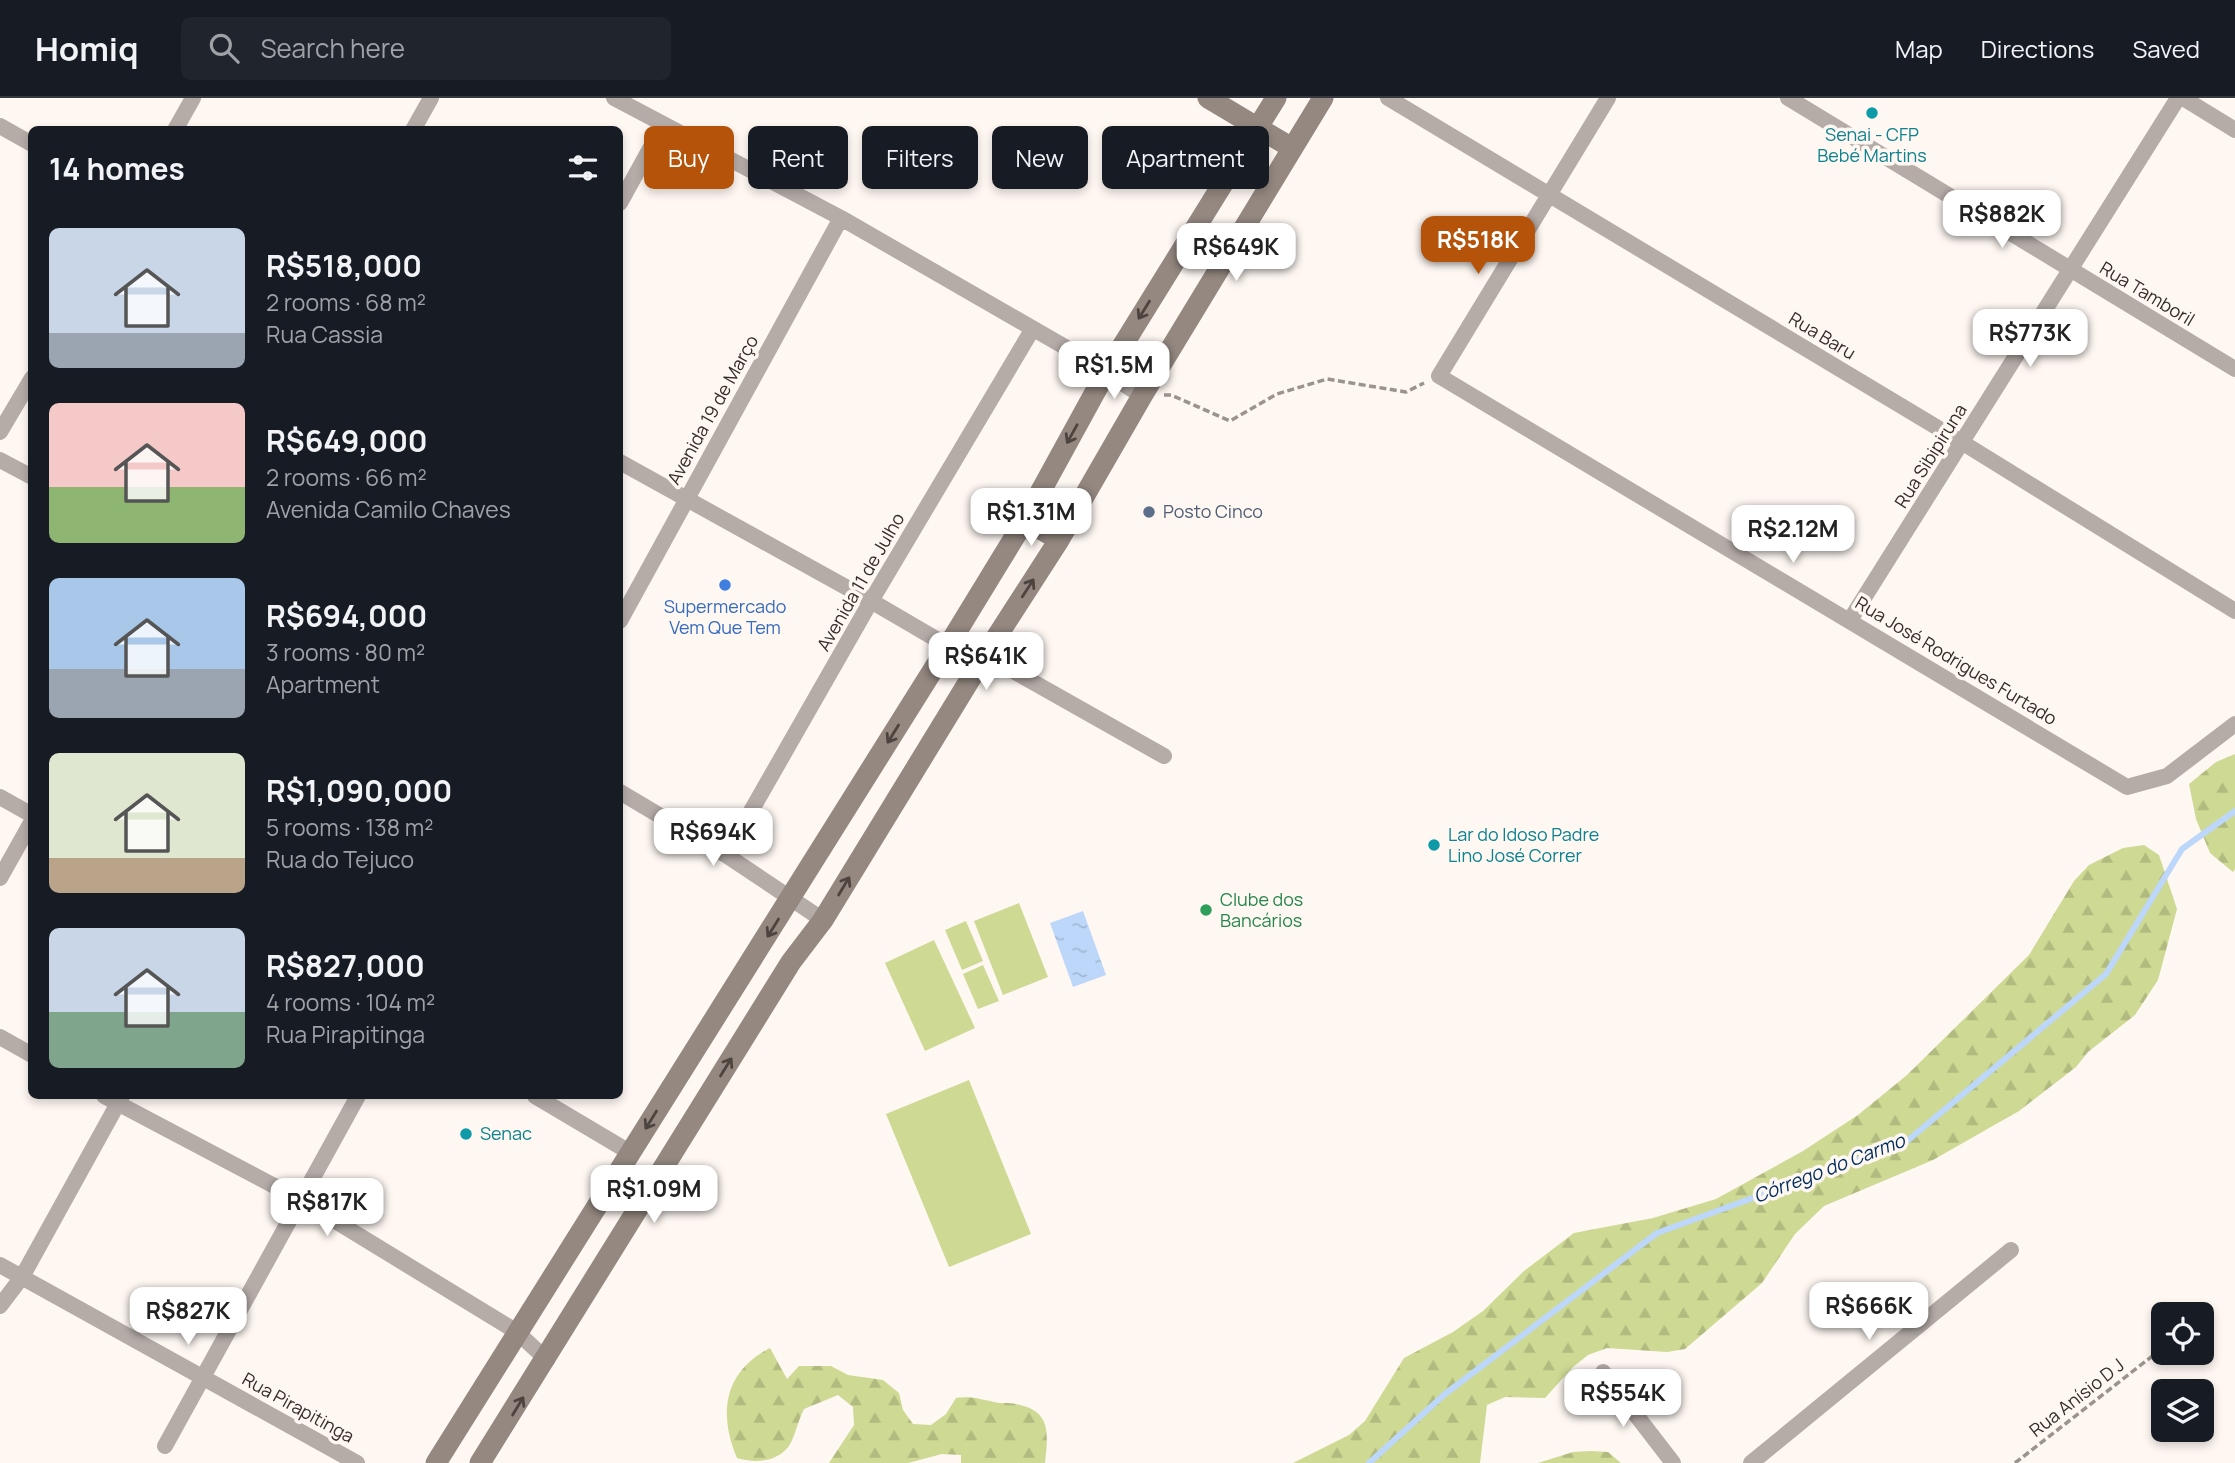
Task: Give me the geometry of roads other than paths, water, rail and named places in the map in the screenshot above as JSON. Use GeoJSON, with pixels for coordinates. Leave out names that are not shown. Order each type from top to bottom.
{"type":"FeatureCollection","features":[{"type":"Feature","properties":{"kind":"main road"},"geometry":{"type":"LineString","coordinates":[[1208,98],[1256,126]]}},
{"type":"Feature","properties":{"kind":"main road"},"geometry":{"type":"LineString","coordinates":[[1259,126],[1276,98]]}},
{"type":"Feature","properties":{"kind":"main road"},"geometry":{"type":"LineString","coordinates":[[480,1463],[547,1360],[791,962],[823,920],[985,654],[1148,396],[1323,98]]}},
{"type":"Feature","properties":{"kind":"main road"},"geometry":{"type":"LineString","coordinates":[[1269,134],[1292,148]]}},
{"type":"Feature","properties":{"kind":"main road"},"geometry":{"type":"LineString","coordinates":[[436,1463],[1025,520],[1105,374],[1220,189]]}},
{"type":"Feature","properties":{"kind":"main road"},"geometry":{"type":"LineString","coordinates":[[1025,520],[1059,540]]}},
{"type":"Feature","properties":{"kind":"street"},"geometry":{"type":"LineString","coordinates":[[177,126],[193,98]]}},
{"type":"Feature","properties":{"kind":"street"},"geometry":{"type":"LineString","coordinates":[[415,126],[431,98]]}},
{"type":"Feature","properties":{"kind":"street"},"geometry":{"type":"LineString","coordinates":[[614,98],[841,218],[1084,358],[1105,374],[1148,396]]}},
{"type":"Feature","properties":{"kind":"street","name":"Rua Baru"},"geometry":{"type":"LineString","coordinates":[[1388,98],[1963,443],[2235,611]]}},
{"type":"Feature","properties":{"kind":"street"},"geometry":{"type":"LineString","coordinates":[[1548,195],[1608,98]]}},
{"type":"Feature","properties":{"kind":"street","name":"Rua Tamboril"},"geometry":{"type":"LineString","coordinates":[[1788,98],[2235,369]]}},
{"type":"Feature","properties":{"kind":"street"},"geometry":{"type":"LineString","coordinates":[[2180,98],[2235,130]]}},
{"type":"Feature","properties":{"kind":"street","name":"Rua Sibipiruna"},"geometry":{"type":"LineString","coordinates":[[1850,620],[2180,98]]}},
{"type":"Feature","properties":{"kind":"street"},"geometry":{"type":"LineString","coordinates":[[623,198],[663,125]]}},
{"type":"Feature","properties":{"kind":"street"},"geometry":{"type":"LineString","coordinates":[[0,126],[28,142]]}},
{"type":"Feature","properties":{"kind":"street","name":"Rua José Rodrigues Furtado"},"geometry":{"type":"LineString","coordinates":[[1548,195],[1439,376],[2127,787],[2167,776],[2235,724]]}},
{"type":"Feature","properties":{"kind":"street","name":"Avenida 19 de Março"},"geometry":{"type":"LineString","coordinates":[[623,615],[841,218]]}},
{"type":"Feature","properties":{"kind":"street","name":"Avenida 11 de Julho"},"geometry":{"type":"LineString","coordinates":[[726,855],[871,601],[1032,330]]}},
{"type":"Feature","properties":{"kind":"street"},"geometry":{"type":"LineString","coordinates":[[0,432],[28,385]]}},
{"type":"Feature","properties":{"kind":"street"},"geometry":{"type":"LineString","coordinates":[[0,460],[28,475]]}},
{"type":"Feature","properties":{"kind":"street"},"geometry":{"type":"LineString","coordinates":[[623,464],[947,646]]}},
{"type":"Feature","properties":{"kind":"street"},"geometry":{"type":"LineString","coordinates":[[985,654],[1164,757]]}},
{"type":"Feature","properties":{"kind":"street"},"geometry":{"type":"LineString","coordinates":[[623,794],[726,855],[823,920]]}},
{"type":"Feature","properties":{"kind":"street"},"geometry":{"type":"LineString","coordinates":[[0,797],[28,813]]}},
{"type":"Feature","properties":{"kind":"street"},"geometry":{"type":"LineString","coordinates":[[0,878],[28,828]]}},
{"type":"Feature","properties":{"kind":"street"},"geometry":{"type":"LineString","coordinates":[[0,1037],[28,1053]]}},
{"type":"Feature","properties":{"kind":"street"},"geometry":{"type":"LineString","coordinates":[[0,1306],[22,1277],[114,1099]]}},
{"type":"Feature","properties":{"kind":"street"},"geometry":{"type":"LineString","coordinates":[[117,1099],[301,1200],[516,1332],[547,1360]]}},
{"type":"Feature","properties":{"kind":"street"},"geometry":{"type":"LineString","coordinates":[[165,1446],[356,1099]]}},
{"type":"Feature","properties":{"kind":"street"},"geometry":{"type":"LineString","coordinates":[[541,1099],[631,1153]]}},
{"type":"Feature","properties":{"kind":"street"},"geometry":{"type":"LineString","coordinates":[[1751,1463],[2011,1250]]}},
{"type":"Feature","properties":{"kind":"street","name":"Rua Pirapitinga"},"geometry":{"type":"LineString","coordinates":[[0,1265],[357,1463]]}},
{"type":"Feature","properties":{"kind":"street"},"geometry":{"type":"LineString","coordinates":[[1603,1372],[1673,1463]]}},
{"type":"Feature","properties":{"kind":"water"},"geometry":{"type":"Polygon","coordinates":[[[1083,911],[1106,975],[1073,987],[1050,923],[1083,911]]]}},
{"type":"Feature","properties":{"kind":"waterway","name":"Córrego do Carmo"},"geometry":{"type":"LineString","coordinates":[[1369,1463],[1445,1394],[1657,1233],[1906,1142],[2106,974],[2182,849],[2235,811]]}},
{"type":"Feature","properties":{"kind":"place","name":"Senai - CFP Bebé Martins"},"geometry":{"type":"Point","coordinates":[1872,113]}},
{"type":"Feature","properties":{"kind":"place","name":"Posto Cinco"},"geometry":{"type":"Point","coordinates":[1149,512]}},
{"type":"Feature","properties":{"kind":"place","name":"Supermercado Vem Que Tem"},"geometry":{"type":"Point","coordinates":[725,585]}},
{"type":"Feature","properties":{"kind":"place","name":"Lar do Idoso Padre Lino José Correr"},"geometry":{"type":"Point","coordinates":[1434,845]}},
{"type":"Feature","properties":{"kind":"place","name":"Clube dos Bancários"},"geometry":{"type":"Point","coordinates":[1206,910]}},
{"type":"Feature","properties":{"kind":"place","name":"Senac"},"geometry":{"type":"Point","coordinates":[466,1134]}}]}
